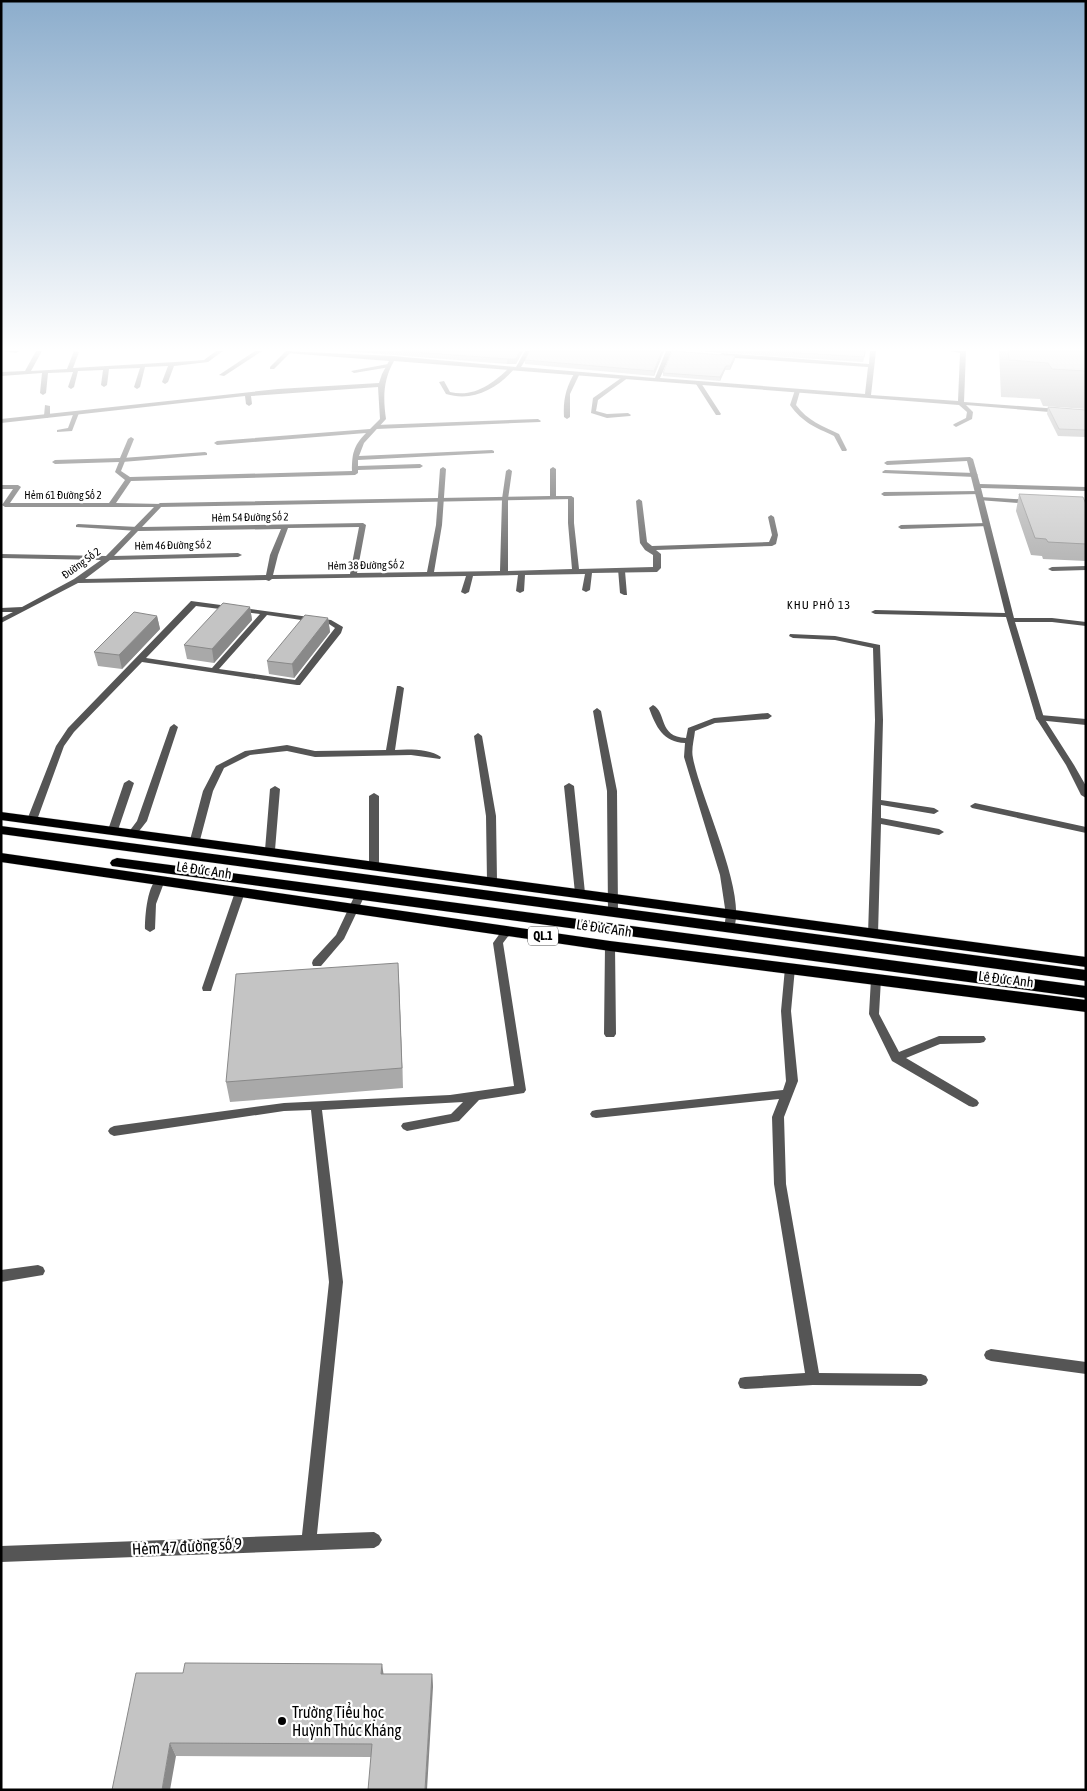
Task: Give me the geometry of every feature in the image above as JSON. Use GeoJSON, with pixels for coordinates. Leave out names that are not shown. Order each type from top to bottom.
{"type":"FeatureCollection","features":[{"type":"Feature","properties":{"kind":"highway","name":"Lê Đức Anh"},"geometry":{"type":"LineString","coordinates":[[1,816],[195,840],[580,893],[613,905]]}},
{"type":"Feature","properties":{"kind":"highway","name":"Lê Đức Anh"},"geometry":{"type":"LineString","coordinates":[[1,830],[613,905],[730,921],[1086,976]]}},
{"type":"Feature","properties":{"kind":"highway","name":"Lê Đức Anh"},"geometry":{"type":"LineString","coordinates":[[1,848],[357,903],[507,931],[610,946],[1086,1006]]}},
{"type":"Feature","properties":{"kind":"highway","name":"Lê Đức Anh"},"geometry":{"type":"LineString","coordinates":[[1,857],[240,892],[357,903],[1086,992]]}},
{"type":"Feature","properties":{"kind":"highway","name":"Lê Đức Anh"},"geometry":{"type":"LineString","coordinates":[[730,921],[873,934],[1086,962]]}},
{"type":"Feature","properties":{"kind":"street"},"geometry":{"type":"LineString","coordinates":[[217,444],[316,435]]}},
{"type":"Feature","properties":{"kind":"street"},"geometry":{"type":"LineString","coordinates":[[131,439],[118,472],[129,479],[355,473],[354,458],[362,438],[367,435]]}},
{"type":"Feature","properties":{"kind":"street"},"geometry":{"type":"LineString","coordinates":[[836,435],[844,450]]}},
{"type":"Feature","properties":{"kind":"street"},"geometry":{"type":"LineString","coordinates":[[354,458],[492,452]]}},
{"type":"Feature","properties":{"kind":"street"},"geometry":{"type":"LineString","coordinates":[[55,462],[122,460],[205,454]]}},
{"type":"Feature","properties":{"kind":"street"},"geometry":{"type":"LineString","coordinates":[[975,475],[886,467],[970,459],[975,475],[1010,617],[1040,718],[1070,765],[1086,795]]}},
{"type":"Feature","properties":{"kind":"street"},"geometry":{"type":"LineString","coordinates":[[354,468],[420,466]]}},
{"type":"Feature","properties":{"kind":"street"},"geometry":{"type":"LineString","coordinates":[[430,575],[439,525],[443,469]]}},
{"type":"Feature","properties":{"kind":"street"},"geometry":{"type":"LineString","coordinates":[[553,469],[554,499]]}},
{"type":"Feature","properties":{"kind":"street"},"geometry":{"type":"LineString","coordinates":[[504,573],[505,499],[509,471]]}},
{"type":"Feature","properties":{"kind":"street"},"geometry":{"type":"LineString","coordinates":[[111,505],[129,479]]}},
{"type":"Feature","properties":{"kind":"street","name":"Hẻm 61 Đường Số 2"},"geometry":{"type":"LineString","coordinates":[[1,487],[18,487],[5,505],[160,505],[571,498],[570,523],[576,571]]}},
{"type":"Feature","properties":{"kind":"street"},"geometry":{"type":"LineString","coordinates":[[884,494],[1086,489]]}},
{"type":"Feature","properties":{"kind":"street"},"geometry":{"type":"LineString","coordinates":[[979,493],[1043,503]]}},
{"type":"Feature","properties":{"kind":"street"},"geometry":{"type":"LineString","coordinates":[[639,501],[644,543],[648,548],[772,544],[776,535],[771,517]]}},
{"type":"Feature","properties":{"kind":"street","name":"Đường Số 2"},"geometry":{"type":"LineString","coordinates":[[1,621],[77,581],[108,558],[160,505]]}},
{"type":"Feature","properties":{"kind":"street","name":"Hẻm 54 Đường Số 2"},"geometry":{"type":"LineString","coordinates":[[78,526],[138,529],[363,525],[353,576]]}},
{"type":"Feature","properties":{"kind":"street"},"geometry":{"type":"LineString","coordinates":[[901,527],[987,525]]}},
{"type":"Feature","properties":{"kind":"street"},"geometry":{"type":"LineString","coordinates":[[269,579],[274,555],[286,526]]}},
{"type":"Feature","properties":{"kind":"street","name":"Hẻm 38 Đường Số 2"},"geometry":{"type":"LineString","coordinates":[[77,581],[269,579],[654,570],[657,568],[657,554],[648,548]]}},
{"type":"Feature","properties":{"kind":"street","name":"Hẻm 46 Đường Số 2"},"geometry":{"type":"LineString","coordinates":[[1,556],[108,558],[238,555]]}},
{"type":"Feature","properties":{"kind":"street"},"geometry":{"type":"LineString","coordinates":[[1052,569],[1086,568]]}},
{"type":"Feature","properties":{"kind":"street"},"geometry":{"type":"LineString","coordinates":[[586,590],[589,571]]}},
{"type":"Feature","properties":{"kind":"street"},"geometry":{"type":"LineString","coordinates":[[621,571],[624,594]]}},
{"type":"Feature","properties":{"kind":"street"},"geometry":{"type":"LineString","coordinates":[[520,591],[522,572]]}},
{"type":"Feature","properties":{"kind":"street"},"geometry":{"type":"LineString","coordinates":[[465,592],[470,575]]}},
{"type":"Feature","properties":{"kind":"street"},"geometry":{"type":"LineString","coordinates":[[32,820],[66,737],[139,659],[194,603],[331,622],[337,625],[339,629],[297,683],[139,659]]}},
{"type":"Feature","properties":{"kind":"street"},"geometry":{"type":"LineString","coordinates":[[1,610],[23,609]]}},
{"type":"Feature","properties":{"kind":"street"},"geometry":{"type":"LineString","coordinates":[[875,612],[1010,617],[1086,624]]}},
{"type":"Feature","properties":{"kind":"street"},"geometry":{"type":"LineString","coordinates":[[214,670],[264,613]]}},
{"type":"Feature","properties":{"kind":"street"},"geometry":{"type":"LineString","coordinates":[[793,636],[828,636],[849,639],[877,647],[879,720],[873,934]]}},
{"type":"Feature","properties":{"kind":"street"},"geometry":{"type":"LineString","coordinates":[[390,752],[400,688]]}},
{"type":"Feature","properties":{"kind":"street"},"geometry":{"type":"LineString","coordinates":[[653,708],[663,733],[678,742],[690,741]]}},
{"type":"Feature","properties":{"kind":"street"},"geometry":{"type":"LineString","coordinates":[[597,711],[612,791],[613,905]]}},
{"type":"Feature","properties":{"kind":"street"},"geometry":{"type":"LineString","coordinates":[[730,921],[725,875],[688,757],[691,730],[714,721],[768,716]]}},
{"type":"Feature","properties":{"kind":"street"},"geometry":{"type":"LineString","coordinates":[[1040,718],[1086,722]]}},
{"type":"Feature","properties":{"kind":"street"},"geometry":{"type":"LineString","coordinates":[[133,833],[142,821],[174,727]]}},
{"type":"Feature","properties":{"kind":"street"},"geometry":{"type":"LineString","coordinates":[[478,736],[491,816],[492,881]]}},
{"type":"Feature","properties":{"kind":"street"},"geometry":{"type":"LineString","coordinates":[[195,840],[208,790],[220,766],[248,753],[287,748],[315,754],[410,752],[437,757]]}},
{"type":"Feature","properties":{"kind":"street"},"geometry":{"type":"LineString","coordinates":[[113,830],[128,783]]}},
{"type":"Feature","properties":{"kind":"street"},"geometry":{"type":"LineString","coordinates":[[568,786],[580,893]]}},
{"type":"Feature","properties":{"kind":"street"},"geometry":{"type":"LineString","coordinates":[[270,850],[275,789]]}},
{"type":"Feature","properties":{"kind":"street"},"geometry":{"type":"LineString","coordinates":[[374,796],[374,865]]}},
{"type":"Feature","properties":{"kind":"street"},"geometry":{"type":"LineString","coordinates":[[877,802],[934,811]]}},
{"type":"Feature","properties":{"kind":"street"},"geometry":{"type":"LineString","coordinates":[[975,806],[1007,810],[1057,825],[1086,830]]}},
{"type":"Feature","properties":{"kind":"street"},"geometry":{"type":"LineString","coordinates":[[876,820],[938,832]]}},
{"type":"Feature","properties":{"kind":"street"},"geometry":{"type":"LineString","coordinates":[[150,929],[151,904],[160,880]]}},
{"type":"Feature","properties":{"kind":"street"},"geometry":{"type":"LineString","coordinates":[[207,988],[240,892]]}},
{"type":"Feature","properties":{"kind":"street"},"geometry":{"type":"LineString","coordinates":[[317,963],[340,937],[357,903]]}},
{"type":"Feature","properties":{"kind":"street"},"geometry":{"type":"LineString","coordinates":[[114,1131],[246,1112],[316,1105],[475,1096],[520,1090],[498,943],[507,931]]}},
{"type":"Feature","properties":{"kind":"street"},"geometry":{"type":"LineString","coordinates":[[610,946],[610,1034]]}},
{"type":"Feature","properties":{"kind":"street"},"geometry":{"type":"LineString","coordinates":[[790,968],[786,1011],[792,1081],[778,1117],[780,1184],[813,1379]]}},
{"type":"Feature","properties":{"kind":"street"},"geometry":{"type":"LineString","coordinates":[[876,979],[874,1014],[896,1058],[973,1103]]}},
{"type":"Feature","properties":{"kind":"street"},"geometry":{"type":"LineString","coordinates":[[896,1058],[939,1040],[980,1039]]}},
{"type":"Feature","properties":{"kind":"street"},"geometry":{"type":"LineString","coordinates":[[596,1114],[787,1094]]}},
{"type":"Feature","properties":{"kind":"street"},"geometry":{"type":"LineString","coordinates":[[407,1126],[455,1118],[475,1096]]}},
{"type":"Feature","properties":{"kind":"street"},"geometry":{"type":"LineString","coordinates":[[309,1541],[336,1282],[316,1105]]}},
{"type":"Feature","properties":{"kind":"street"},"geometry":{"type":"LineString","coordinates":[[1,1276],[38,1271]]}},
{"type":"Feature","properties":{"kind":"street"},"geometry":{"type":"LineString","coordinates":[[991,1355],[1086,1368]]}},
{"type":"Feature","properties":{"kind":"street"},"geometry":{"type":"LineString","coordinates":[[745,1383],[813,1379],[922,1380]]}},
{"type":"Feature","properties":{"kind":"street","name":"Hẻm 47 đường số 9"},"geometry":{"type":"LineString","coordinates":[[1,1554],[374,1540]]}},
{"type":"Feature","properties":{"kind":"building"},"geometry":{"type":"Polygon","coordinates":[[[1019,494],[1083,497],[1086,504],[1086,544],[1048,542],[1046,539],[1035,538],[1019,494]]]}},
{"type":"Feature","properties":{"kind":"building"},"geometry":{"type":"Polygon","coordinates":[[[223,603],[250,607],[212,649],[184,645],[223,603]]]}},
{"type":"Feature","properties":{"kind":"building"},"geometry":{"type":"Polygon","coordinates":[[[134,612],[157,616],[119,655],[94,652],[134,612]]]}},
{"type":"Feature","properties":{"kind":"building"},"geometry":{"type":"Polygon","coordinates":[[[305,615],[328,618],[292,664],[267,661],[305,615]]]}},
{"type":"Feature","properties":{"kind":"building"},"geometry":{"type":"Polygon","coordinates":[[[398,963],[402,1068],[226,1082],[236,974],[398,963]]]}},
{"type":"Feature","properties":{"kind":"building","name":"Trường Tiểu học Huỳnh Thúc Kháng"},"geometry":{"type":"Polygon","coordinates":[[[185,1663],[382,1664],[381,1674],[432,1674],[425,1790],[368,1790],[372,1744],[170,1743],[162,1790],[112,1790],[136,1673],[183,1673],[185,1663]]]}},
{"type":"Feature","properties":{"kind":"place","name":"Trường Tiểu học Huỳnh Thúc Kháng"},"geometry":{"type":"Point","coordinates":[282,1721]}},
{"type":"Feature","properties":{"kind":"district","name":"KHU PHỐ 13"},"geometry":{"type":"Point","coordinates":[819,605]}}]}
